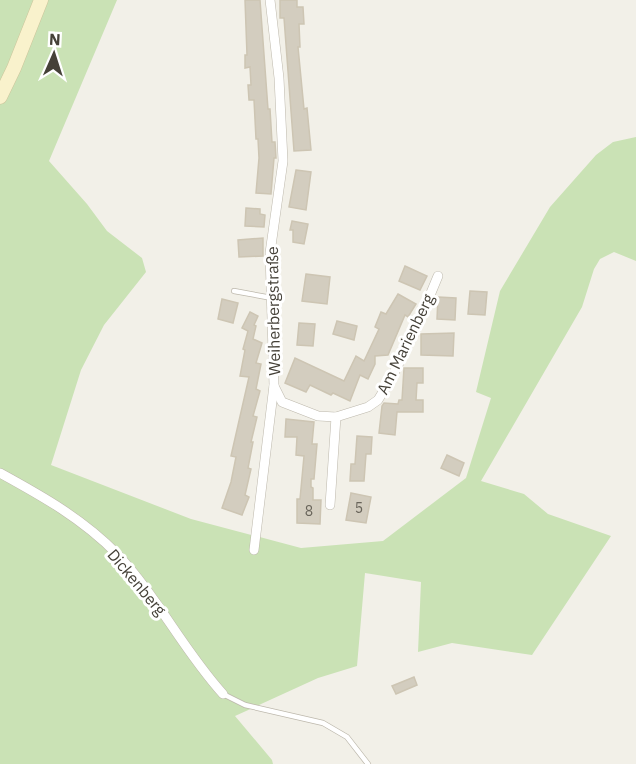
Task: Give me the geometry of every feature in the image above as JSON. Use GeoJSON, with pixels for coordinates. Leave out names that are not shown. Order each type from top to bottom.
{"type":"FeatureCollection","features":[{"type":"Feature","properties":{"kind":"street"},"geometry":{"type":"LineString","coordinates":[[0,97],[41,0]]}},
{"type":"Feature","properties":{"kind":"street","name":"Weiherbergstraße"},"geometry":{"type":"LineString","coordinates":[[254,550],[274,385],[270,253],[283,160],[270,0]]}},
{"type":"Feature","properties":{"kind":"street","name":"Am Marienberg"},"geometry":{"type":"LineString","coordinates":[[274,385],[282,402],[318,417],[336,417],[368,407],[378,400],[392,377],[416,329],[438,276]]}},
{"type":"Feature","properties":{"kind":"street"},"geometry":{"type":"LineString","coordinates":[[330,505],[336,417]]}},
{"type":"Feature","properties":{"kind":"street","name":"Dickenberg"},"geometry":{"type":"LineString","coordinates":[[0,473],[77,518],[117,554],[167,618],[205,674],[223,694]]}},
{"type":"Feature","properties":{"kind":"lane"},"geometry":{"type":"LineString","coordinates":[[234,291],[272,298]]}},
{"type":"Feature","properties":{"kind":"lane"},"geometry":{"type":"LineString","coordinates":[[223,694],[245,705],[323,723],[347,737],[368,764]]}},
{"type":"Feature","properties":{"kind":"green space"},"geometry":{"type":"Polygon","coordinates":[[[0,0],[117,0],[49,161],[87,204],[107,231],[142,258],[146,272],[104,325],[81,370],[51,465],[191,519],[301,548],[383,541],[466,478],[491,398],[476,392],[500,291],[550,207],[596,155],[613,142],[636,137],[636,261],[614,252],[600,259],[594,269],[582,307],[481,481],[524,494],[548,514],[611,536],[532,655],[452,643],[418,652],[421,582],[365,573],[357,666],[318,678],[235,716],[273,764],[0,764],[0,0]]]}},
{"type":"Feature","properties":{"kind":"building"},"geometry":{"type":"Polygon","coordinates":[[[245,0],[260,0],[268,109],[270,109],[272,142],[275,142],[276,158],[274,158],[271,194],[256,193],[258,139],[256,139],[254,100],[249,100],[250,67],[245,68],[245,55],[247,55],[245,0]]]}},
{"type":"Feature","properties":{"kind":"building"},"geometry":{"type":"Polygon","coordinates":[[[280,0],[297,0],[297,7],[303,7],[304,24],[299,24],[300,47],[298,47],[304,109],[307,108],[311,150],[294,151],[284,18],[280,18],[280,0]]]}},
{"type":"Feature","properties":{"kind":"building"},"geometry":{"type":"Polygon","coordinates":[[[296,170],[311,172],[306,210],[289,207],[296,170]]]}},
{"type":"Feature","properties":{"kind":"building"},"geometry":{"type":"Polygon","coordinates":[[[246,208],[260,209],[260,214],[265,215],[264,227],[245,226],[246,208]]]}},
{"type":"Feature","properties":{"kind":"building"},"geometry":{"type":"Polygon","coordinates":[[[292,221],[308,224],[304,244],[293,242],[293,230],[290,230],[292,221]]]}},
{"type":"Feature","properties":{"kind":"building"},"geometry":{"type":"Polygon","coordinates":[[[263,238],[263,256],[239,257],[238,240],[263,238]]]}},
{"type":"Feature","properties":{"kind":"building"},"geometry":{"type":"Polygon","coordinates":[[[405,266],[427,276],[420,290],[399,281],[405,266]]]}},
{"type":"Feature","properties":{"kind":"building"},"geometry":{"type":"Polygon","coordinates":[[[306,274],[330,277],[327,304],[302,301],[306,274]]]}},
{"type":"Feature","properties":{"kind":"building"},"geometry":{"type":"Polygon","coordinates":[[[470,291],[487,292],[485,315],[468,314],[470,291]]]}},
{"type":"Feature","properties":{"kind":"building"},"geometry":{"type":"Polygon","coordinates":[[[398,294],[416,304],[408,317],[405,315],[388,355],[375,356],[375,364],[368,379],[360,375],[350,401],[310,385],[306,392],[285,383],[295,358],[344,381],[356,356],[364,361],[379,329],[375,327],[381,312],[386,314],[398,294]]]}},
{"type":"Feature","properties":{"kind":"building"},"geometry":{"type":"Polygon","coordinates":[[[438,297],[456,298],[455,320],[437,319],[438,297]]]}},
{"type":"Feature","properties":{"kind":"building"},"geometry":{"type":"Polygon","coordinates":[[[222,299],[238,303],[233,323],[218,319],[222,299]]]}},
{"type":"Feature","properties":{"kind":"building"},"geometry":{"type":"Polygon","coordinates":[[[250,312],[258,316],[254,325],[256,326],[253,339],[262,343],[256,363],[261,364],[256,389],[260,391],[253,416],[257,417],[251,442],[253,442],[248,468],[251,469],[245,495],[249,497],[242,515],[222,508],[231,482],[236,457],[231,456],[249,377],[240,376],[248,331],[242,328],[250,312]]]}},
{"type":"Feature","properties":{"kind":"building"},"geometry":{"type":"Polygon","coordinates":[[[337,321],[357,326],[354,340],[333,334],[337,321]]]}},
{"type":"Feature","properties":{"kind":"building"},"geometry":{"type":"Polygon","coordinates":[[[299,323],[315,324],[313,346],[297,345],[299,323]]]}},
{"type":"Feature","properties":{"kind":"building"},"geometry":{"type":"Polygon","coordinates":[[[454,333],[453,356],[421,355],[421,334],[454,333]]]}},
{"type":"Feature","properties":{"kind":"building"},"geometry":{"type":"Polygon","coordinates":[[[404,368],[423,368],[423,383],[417,383],[416,400],[423,400],[423,412],[397,412],[395,435],[379,433],[384,403],[398,404],[399,400],[402,400],[404,368]]]}},
{"type":"Feature","properties":{"kind":"building"},"geometry":{"type":"Polygon","coordinates":[[[286,419],[314,422],[312,444],[317,444],[314,479],[311,479],[311,487],[313,488],[313,500],[321,500],[320,524],[297,523],[297,499],[300,499],[304,456],[296,455],[297,437],[285,437],[286,419]]]}},
{"type":"Feature","properties":{"kind":"building"},"geometry":{"type":"Polygon","coordinates":[[[357,436],[372,437],[371,454],[366,454],[364,481],[350,481],[351,464],[355,464],[357,436]]]}},
{"type":"Feature","properties":{"kind":"building"},"geometry":{"type":"Polygon","coordinates":[[[447,455],[464,463],[459,476],[441,468],[447,455]]]}},
{"type":"Feature","properties":{"kind":"building"},"geometry":{"type":"Polygon","coordinates":[[[351,493],[371,497],[366,523],[346,520],[351,493]]]}},
{"type":"Feature","properties":{"kind":"building"},"geometry":{"type":"Polygon","coordinates":[[[414,677],[417,685],[396,694],[392,686],[414,677]]]}}]}
